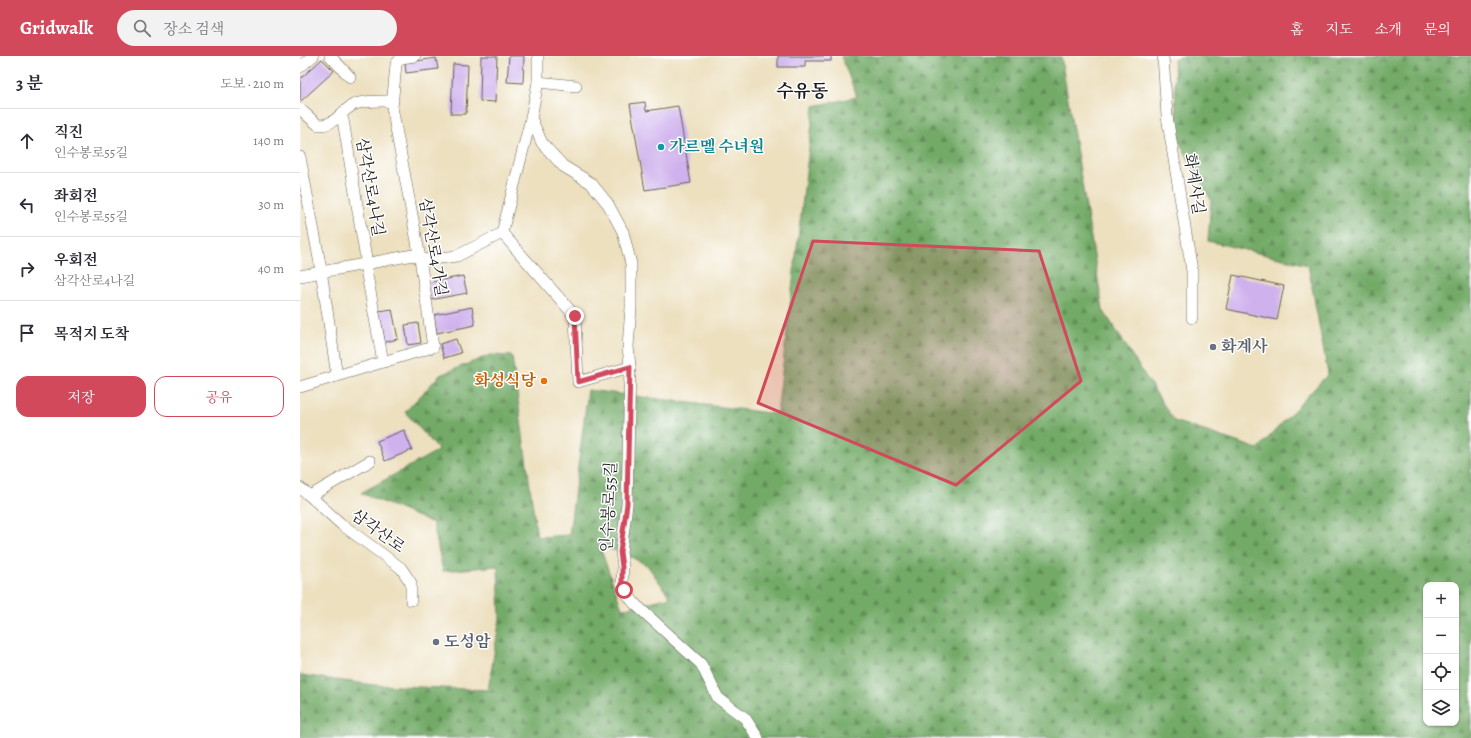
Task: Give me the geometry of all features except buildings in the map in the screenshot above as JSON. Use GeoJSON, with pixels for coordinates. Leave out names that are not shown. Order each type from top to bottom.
{"type":"FeatureCollection","features":[{"type":"Feature","properties":{"kind":"street"},"geometry":{"type":"LineString","coordinates":[[300,67],[313,56]]}},
{"type":"Feature","properties":{"kind":"street"},"geometry":{"type":"LineString","coordinates":[[330,56],[350,77]]}},
{"type":"Feature","properties":{"kind":"street","name":"삼각산로4가길"},"geometry":{"type":"LineString","coordinates":[[300,387],[433,347],[420,258],[392,107],[396,64],[401,58],[415,56]]}},
{"type":"Feature","properties":{"kind":"street"},"geometry":{"type":"LineString","coordinates":[[300,276],[413,255],[424,260],[457,256],[502,233],[531,118],[538,82],[538,56]]}},
{"type":"Feature","properties":{"kind":"street","name":"화계사길"},"geometry":{"type":"LineString","coordinates":[[1163,56],[1167,116],[1192,271],[1192,318]]}},
{"type":"Feature","properties":{"kind":"street"},"geometry":{"type":"LineString","coordinates":[[538,82],[576,86]]}},
{"type":"Feature","properties":{"kind":"street"},"geometry":{"type":"LineString","coordinates":[[300,109],[318,125],[326,126],[355,104],[372,101],[393,101]]}},
{"type":"Feature","properties":{"kind":"street","name":"삼각산로4나길"},"geometry":{"type":"LineString","coordinates":[[339,117],[343,120],[366,259],[365,264]]}},
{"type":"Feature","properties":{"kind":"street","name":"인수봉로55길"},"geometry":{"type":"LineString","coordinates":[[531,118],[542,143],[563,166],[591,183],[608,204],[623,232],[631,264],[631,308],[628,346],[630,367],[627,504],[620,552],[622,584],[624,590],[635,604],[701,664],[718,698],[746,718],[758,738]]}},
{"type":"Feature","properties":{"kind":"street"},"geometry":{"type":"LineString","coordinates":[[300,157],[337,376]]}},
{"type":"Feature","properties":{"kind":"street"},"geometry":{"type":"LineString","coordinates":[[502,233],[575,316],[578,382],[630,367]]}},
{"type":"Feature","properties":{"kind":"street"},"geometry":{"type":"LineString","coordinates":[[365,264],[383,362]]}},
{"type":"Feature","properties":{"kind":"street"},"geometry":{"type":"LineString","coordinates":[[310,496],[370,461]]}},
{"type":"Feature","properties":{"kind":"street","name":"삼각산로"},"geometry":{"type":"LineString","coordinates":[[300,488],[341,524],[401,568],[411,583],[411,600]]}},
{"type":"Feature","properties":{"kind":"highlighted area"},"geometry":{"type":"Polygon","coordinates":[[[813,241],[1039,251],[1081,381],[956,485],[758,403],[813,241]]]}},
{"type":"Feature","properties":{"kind":"green space"},"geometry":{"type":"Polygon","coordinates":[[[841,56],[1061,57],[1103,310],[1174,421],[1258,449],[1328,374],[1308,265],[1208,241],[1211,200],[1177,138],[1174,59],[1183,56],[1471,56],[1471,738],[300,738],[300,675],[374,685],[488,690],[500,618],[498,566],[443,571],[433,523],[361,493],[439,450],[405,412],[440,375],[490,355],[512,356],[537,537],[569,535],[588,390],[777,414],[814,106],[857,97],[841,56]],[[600,547],[622,609],[670,597],[647,565],[621,552],[600,547]]]}},
{"type":"Feature","properties":{"kind":"place","name":"가르멜 수녀원"},"geometry":{"type":"Point","coordinates":[661,147]}},
{"type":"Feature","properties":{"kind":"place","name":"화계사"},"geometry":{"type":"Point","coordinates":[1213,347]}},
{"type":"Feature","properties":{"kind":"place","name":"화성식당"},"geometry":{"type":"Point","coordinates":[544,381]}},
{"type":"Feature","properties":{"kind":"place","name":"도성암"},"geometry":{"type":"Point","coordinates":[436,642]}},
{"type":"Feature","properties":{"kind":"district","name":"수유동"},"geometry":{"type":"Point","coordinates":[802,91]}},
{"type":"Feature","properties":{"kind":"route"},"geometry":{"type":"LineString","coordinates":[[575,316],[578,382],[630,367],[627,504],[620,552],[622,584],[624,590]]}}]}
